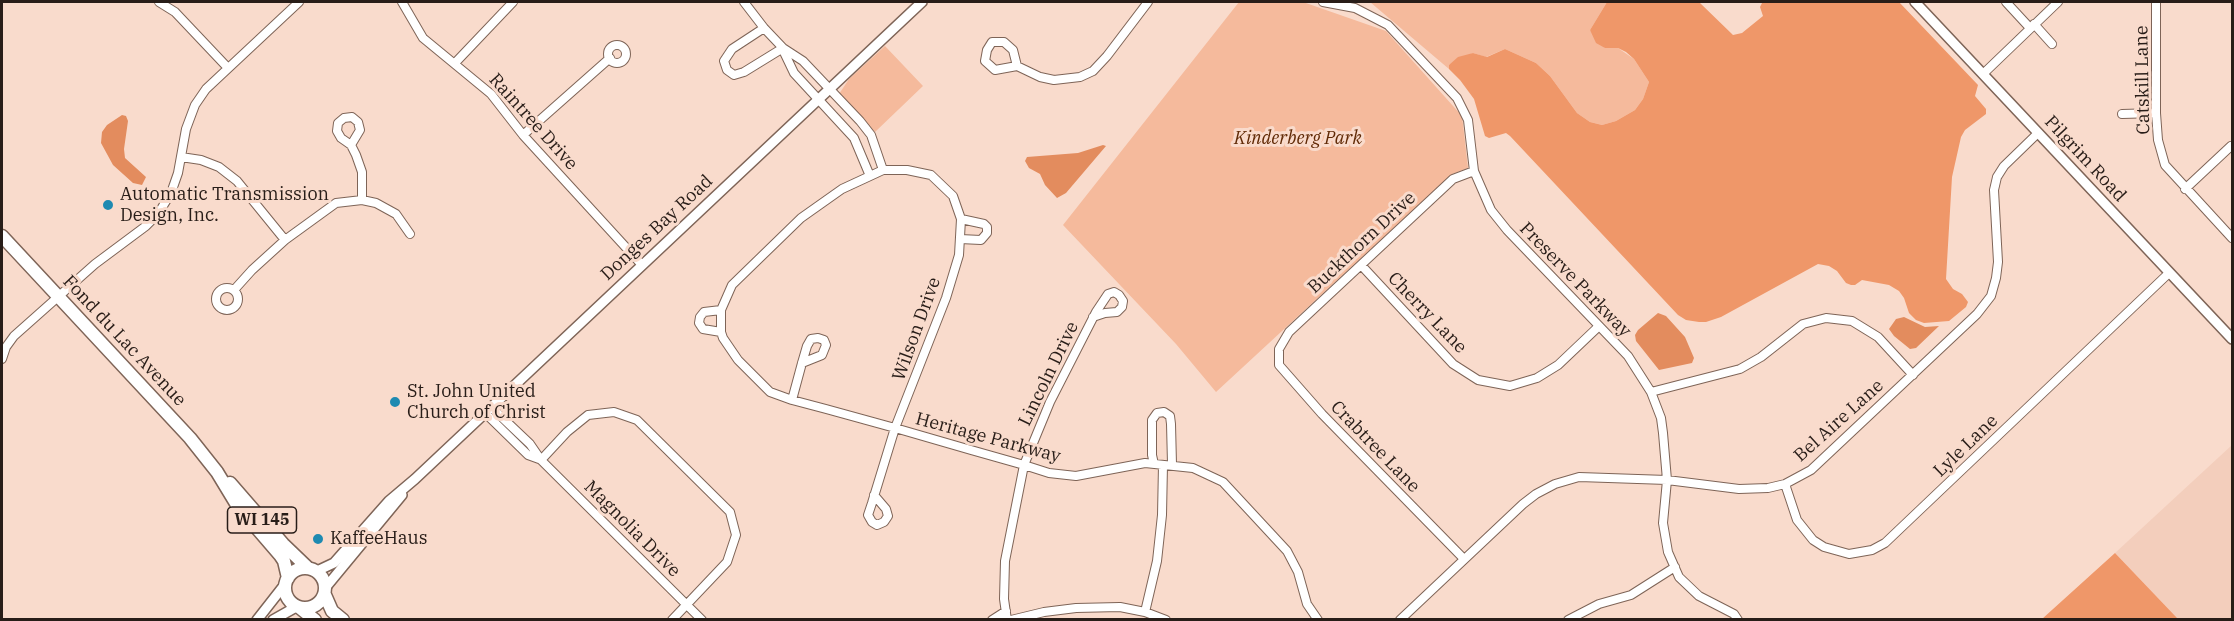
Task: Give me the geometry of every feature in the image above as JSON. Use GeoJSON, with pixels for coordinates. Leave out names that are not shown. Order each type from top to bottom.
{"type":"FeatureCollection","features":[{"type":"Feature","properties":{"kind":"main road","name":"Fond du Lac Avenue"},"geometry":{"type":"LineString","coordinates":[[2,236],[161,406],[285,546],[312,570]]}},
{"type":"Feature","properties":{"kind":"main road","name":"Fond du Lac Avenue"},"geometry":{"type":"LineString","coordinates":[[218,472],[237,505],[284,561],[287,580]]}},
{"type":"Feature","properties":{"kind":"main road"},"geometry":{"type":"LineString","coordinates":[[287,580],[294,571],[312,570]]}},
{"type":"Feature","properties":{"kind":"main road","name":"WI 145"},"geometry":{"type":"LineString","coordinates":[[312,570],[323,578],[332,611],[343,620]]}},
{"type":"Feature","properties":{"kind":"main road","name":"WI 145"},"geometry":{"type":"LineString","coordinates":[[287,580],[287,596],[315,620]]}},
{"type":"Feature","properties":{"kind":"main road"},"geometry":{"type":"LineString","coordinates":[[298,607],[313,607],[320,602],[325,591]]}},
{"type":"Feature","properties":{"kind":"street"},"geometry":{"type":"LineString","coordinates":[[159,2],[175,12],[228,68]]}},
{"type":"Feature","properties":{"kind":"street"},"geometry":{"type":"LineString","coordinates":[[2,360],[6,347],[14,336],[95,264],[146,226],[158,214],[171,194],[186,129],[195,105],[206,89],[299,2]]}},
{"type":"Feature","properties":{"kind":"street","name":"Raintree Drive"},"geometry":{"type":"LineString","coordinates":[[402,2],[423,38],[491,94],[523,135],[642,265]]}},
{"type":"Feature","properties":{"kind":"street"},"geometry":{"type":"LineString","coordinates":[[455,63],[513,2]]}},
{"type":"Feature","properties":{"kind":"street"},"geometry":{"type":"LineString","coordinates":[[721,310],[704,312],[699,323],[703,329],[722,332],[721,310],[732,285],[801,218],[842,189],[884,170],[871,135],[803,61],[783,48],[744,2]]}},
{"type":"Feature","properties":{"kind":"street","name":"Donges Bay Road"},"geometry":{"type":"LineString","coordinates":[[312,570],[334,563],[389,501],[922,2]]}},
{"type":"Feature","properties":{"kind":"street"},"geometry":{"type":"LineString","coordinates":[[1017,66],[1013,50],[1009,46],[1004,42],[992,42],[987,50],[985,61],[996,70],[1017,66],[1054,80],[1080,77],[1093,70],[1107,57],[1148,2]]}},
{"type":"Feature","properties":{"kind":"street","name":"Preserve Parkway"},"geometry":{"type":"LineString","coordinates":[[1323,2],[1355,8],[1388,25],[1457,98],[1468,120],[1474,171],[1491,210],[1598,327],[1628,356],[1651,392],[1663,432],[1667,480],[1663,523],[1668,552],[1679,577],[1699,596],[1734,614],[1738,620]]}},
{"type":"Feature","properties":{"kind":"street","name":"Pilgrim Road"},"geometry":{"type":"LineString","coordinates":[[1915,2],[2232,339]]}},
{"type":"Feature","properties":{"kind":"street"},"geometry":{"type":"LineString","coordinates":[[2006,2],[2052,44]]}},
{"type":"Feature","properties":{"kind":"street"},"geometry":{"type":"LineString","coordinates":[[1983,74],[2058,2]]}},
{"type":"Feature","properties":{"kind":"street","name":"Catskill Lane"},"geometry":{"type":"LineString","coordinates":[[2156,2],[2156,113],[2158,140],[2165,165],[2232,238]]}},
{"type":"Feature","properties":{"kind":"street"},"geometry":{"type":"LineString","coordinates":[[764,28],[732,49],[724,61],[727,70],[734,75],[744,72],[783,48]]}},
{"type":"Feature","properties":{"kind":"street"},"geometry":{"type":"LineString","coordinates":[[783,48],[794,73],[854,138],[870,176]]}},
{"type":"Feature","properties":{"kind":"street"},"geometry":{"type":"LineString","coordinates":[[523,135],[610,58]]}},
{"type":"Feature","properties":{"kind":"street"},"geometry":{"type":"LineString","coordinates":[[2122,114],[2156,113]]}},
{"type":"Feature","properties":{"kind":"street","name":"Bel Aire Lane"},"geometry":{"type":"LineString","coordinates":[[1400,620],[1523,504],[1555,484],[1579,477],[1667,480],[1739,489],[1768,488],[1785,484],[1811,470],[1977,314],[1990,296],[1998,262],[1994,190],[1997,177],[2004,166],[2038,134]]}},
{"type":"Feature","properties":{"kind":"street"},"geometry":{"type":"LineString","coordinates":[[351,145],[362,172],[362,200]]}},
{"type":"Feature","properties":{"kind":"street"},"geometry":{"type":"LineString","coordinates":[[2185,189],[2231,146]]}},
{"type":"Feature","properties":{"kind":"street"},"geometry":{"type":"LineString","coordinates":[[181,157],[201,160],[219,167],[243,188],[285,240]]}},
{"type":"Feature","properties":{"kind":"street","name":"Wilson Drive"},"geometry":{"type":"LineString","coordinates":[[874,495],[895,428],[946,298],[959,255],[961,219],[953,196],[931,175],[907,170],[884,170]]}},
{"type":"Feature","properties":{"kind":"street","name":"Buckthorn Drive"},"geometry":{"type":"LineString","coordinates":[[1279,349],[1289,332],[1454,179],[1474,171]]}},
{"type":"Feature","properties":{"kind":"street"},"geometry":{"type":"LineString","coordinates":[[234,290],[285,240],[336,203],[362,200],[376,203],[396,214],[410,234]]}},
{"type":"Feature","properties":{"kind":"street"},"geometry":{"type":"LineString","coordinates":[[960,239],[981,240],[987,233],[987,227],[984,224],[961,219]]}},
{"type":"Feature","properties":{"kind":"street","name":"Cherry Lane"},"geometry":{"type":"LineString","coordinates":[[1361,265],[1453,364],[1478,380],[1510,386],[1537,378],[1558,365],[1598,327]]}},
{"type":"Feature","properties":{"kind":"street","name":"Lyle Lane"},"geometry":{"type":"LineString","coordinates":[[1785,484],[1797,520],[1813,540],[1824,547],[1849,555],[1872,550],[1885,543],[2169,273]]}},
{"type":"Feature","properties":{"kind":"street","name":"Lincoln Drive"},"geometry":{"type":"LineString","coordinates":[[1008,617],[1004,599],[1005,561],[1024,465],[1050,402],[1093,317]]}},
{"type":"Feature","properties":{"kind":"street"},"geometry":{"type":"LineString","coordinates":[[1651,392],[1740,369],[1761,357],[1803,324],[1826,318],[1852,321],[1878,337],[1913,375]]}},
{"type":"Feature","properties":{"kind":"street","name":"Heritage Parkway"},"geometry":{"type":"LineString","coordinates":[[722,332],[723,338],[738,360],[770,392],[792,400],[1049,473],[1076,476],[1145,463],[1172,464],[1193,468],[1223,482],[1287,551],[1298,572],[1307,604],[1318,620]]}},
{"type":"Feature","properties":{"kind":"street","name":"Crabtree Lane"},"geometry":{"type":"LineString","coordinates":[[1279,349],[1279,365],[1294,383],[1464,559]]}},
{"type":"Feature","properties":{"kind":"street"},"geometry":{"type":"LineString","coordinates":[[792,400],[802,363]]}},
{"type":"Feature","properties":{"kind":"street","name":"Magnolia Drive"},"geometry":{"type":"LineString","coordinates":[[488,410],[530,444],[541,460],[702,620]]}},
{"type":"Feature","properties":{"kind":"street"},"geometry":{"type":"LineString","coordinates":[[541,460],[567,432],[588,415],[614,412],[637,420],[730,512],[736,535],[727,562],[672,620]]}},
{"type":"Feature","properties":{"kind":"street"},"geometry":{"type":"LineString","coordinates":[[1154,464],[1152,420],[1157,413],[1164,412],[1170,416],[1172,464]]}},
{"type":"Feature","properties":{"kind":"street"},"geometry":{"type":"LineString","coordinates":[[1145,612],[1157,561],[1162,514],[1163,465]]}},
{"type":"Feature","properties":{"kind":"street","name":"Donges Bay Road"},"geometry":{"type":"LineString","coordinates":[[325,591],[415,479]]}},
{"type":"Feature","properties":{"kind":"street"},"geometry":{"type":"LineString","coordinates":[[1568,620],[1599,604],[1631,595],[1675,567]]}},
{"type":"Feature","properties":{"kind":"street"},"geometry":{"type":"LineString","coordinates":[[258,620],[287,580]]}},
{"type":"Feature","properties":{"kind":"street"},"geometry":{"type":"LineString","coordinates":[[273,620],[298,607]]}},
{"type":"Feature","properties":{"kind":"street"},"geometry":{"type":"LineString","coordinates":[[992,620],[1076,608],[1120,607],[1145,612],[1166,620]]}},
{"type":"Feature","properties":{"kind":"shaded area"},"geometry":{"type":"Polygon","coordinates":[[[1607,2],[1699,2],[1733,35],[1742,33],[1763,16],[1760,7],[1762,3],[1899,2],[1978,85],[1975,96],[1986,109],[1986,114],[1965,130],[1961,137],[1952,177],[1946,279],[1953,289],[1962,294],[1968,302],[1966,307],[1949,321],[1924,323],[1916,320],[1909,313],[1899,291],[1889,285],[1862,280],[1851,285],[1846,283],[1837,271],[1829,266],[1818,264],[1721,317],[1699,322],[1686,320],[1678,315],[1510,136],[1506,133],[1489,138],[1485,136],[1474,99],[1449,69],[1449,65],[1458,57],[1473,53],[1487,57],[1505,49],[1536,63],[1550,76],[1577,113],[1590,122],[1602,125],[1616,121],[1635,110],[1643,99],[1649,82],[1634,59],[1626,52],[1618,48],[1605,48],[1596,43],[1590,30],[1607,2]]]}},
{"type":"Feature","properties":{"kind":"shaded area"},"geometry":{"type":"Polygon","coordinates":[[[122,115],[126,116],[128,121],[125,158],[146,177],[142,185],[133,183],[113,165],[101,143],[102,132],[107,125],[122,115]]]}},
{"type":"Feature","properties":{"kind":"shaded area"},"geometry":{"type":"Polygon","coordinates":[[[1106,146],[1066,193],[1057,198],[1045,185],[1040,174],[1029,168],[1025,161],[1027,157],[1078,153],[1106,146]]]}},
{"type":"Feature","properties":{"kind":"shaded area"},"geometry":{"type":"Polygon","coordinates":[[[1658,313],[1666,316],[1685,337],[1694,358],[1692,363],[1659,370],[1636,341],[1635,335],[1638,330],[1658,313]]]}},
{"type":"Feature","properties":{"kind":"shaded area"},"geometry":{"type":"Polygon","coordinates":[[[1904,317],[1925,327],[1939,326],[1916,348],[1910,349],[1889,329],[1896,319],[1904,317]]]}},
{"type":"Feature","properties":{"kind":"shaded area"},"geometry":{"type":"Polygon","coordinates":[[[2232,445],[2232,619],[2178,619],[2115,553],[2232,445]]]}},
{"type":"Feature","properties":{"kind":"shaded area"},"geometry":{"type":"Polygon","coordinates":[[[2115,553],[2178,619],[2042,619],[2115,553]]]}},
{"type":"Feature","properties":{"kind":"green space","name":"Kinderberg Park"},"geometry":{"type":"Polygon","coordinates":[[[1239,2],[1303,2],[1386,31],[1462,116],[1468,168],[1452,174],[1216,392],[1176,344],[1063,225],[1239,2]]]}},
{"type":"Feature","properties":{"kind":"green space"},"geometry":{"type":"Polygon","coordinates":[[[1370,2],[1607,2],[1590,30],[1605,48],[1618,48],[1634,59],[1649,82],[1643,99],[1635,110],[1616,121],[1602,125],[1590,122],[1577,113],[1550,76],[1536,63],[1505,49],[1486,57],[1473,53],[1449,65],[1449,69],[1370,2]]]}},
{"type":"Feature","properties":{"kind":"green space"},"geometry":{"type":"Polygon","coordinates":[[[885,46],[923,86],[875,132],[839,94],[849,79],[885,46]]]}},
{"type":"Feature","properties":{"kind":"place","name":"Automatic Transmission Design, Inc."},"geometry":{"type":"Point","coordinates":[108,205]}},
{"type":"Feature","properties":{"kind":"place","name":"St. John United Church of Christ"},"geometry":{"type":"Point","coordinates":[395,402]}},
{"type":"Feature","properties":{"kind":"place","name":"KaffeeHaus"},"geometry":{"type":"Point","coordinates":[318,539]}}]}
